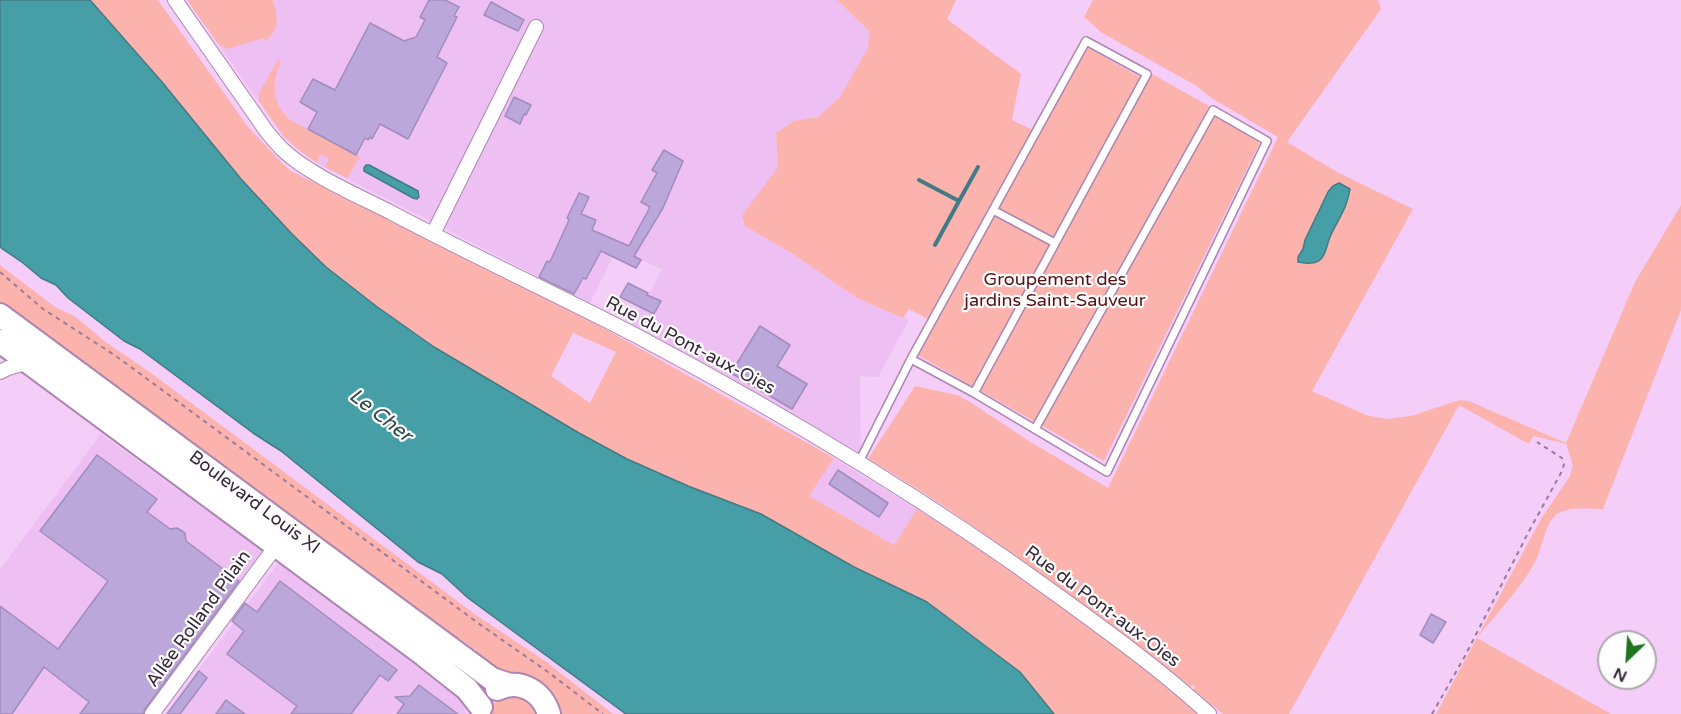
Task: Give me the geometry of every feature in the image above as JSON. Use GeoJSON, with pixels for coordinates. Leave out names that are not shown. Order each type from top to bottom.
{"type":"FeatureCollection","features":[{"type":"Feature","properties":{"kind":"main road","name":"Boulevard Louis XI"},"geometry":{"type":"LineString","coordinates":[[0,315],[482,672],[499,683],[519,685],[535,692],[542,699],[549,714]]}},
{"type":"Feature","properties":{"kind":"main road","name":"Boulevard Louis XI"},"geometry":{"type":"LineString","coordinates":[[0,341],[424,655],[467,689],[480,710]]}},
{"type":"Feature","properties":{"kind":"main road"},"geometry":{"type":"LineString","coordinates":[[480,710],[493,692],[510,685]]}},
{"type":"Feature","properties":{"kind":"street","name":"Rue du Pont-aux-Oies"},"geometry":{"type":"LineString","coordinates":[[175,0],[267,132],[283,150],[314,172],[637,336],[804,428],[928,505],[1021,569],[1137,653],[1209,714]]}},
{"type":"Feature","properties":{"kind":"street"},"geometry":{"type":"LineString","coordinates":[[433,234],[536,27]]}},
{"type":"Feature","properties":{"kind":"street"},"geometry":{"type":"LineString","coordinates":[[0,372],[29,362]]}},
{"type":"Feature","properties":{"kind":"street","name":"Allée Rolland Pilain"},"geometry":{"type":"LineString","coordinates":[[152,714],[276,546]]}},
{"type":"Feature","properties":{"kind":"lane"},"geometry":{"type":"LineString","coordinates":[[859,462],[911,359],[1086,41],[1147,74],[974,393]]}},
{"type":"Feature","properties":{"kind":"lane"},"geometry":{"type":"LineString","coordinates":[[911,359],[974,393],[1107,472],[1267,141],[1212,110],[1035,429]]}},
{"type":"Feature","properties":{"kind":"lane"},"geometry":{"type":"LineString","coordinates":[[993,210],[1055,243]]}},
{"type":"Feature","properties":{"kind":"path"},"geometry":{"type":"LineString","coordinates":[[0,272],[43,309],[116,356],[603,714]]}},
{"type":"Feature","properties":{"kind":"path"},"geometry":{"type":"LineString","coordinates":[[1432,714],[1562,471],[1564,465],[1562,458],[1537,442]]}},
{"type":"Feature","properties":{"kind":"shaded area"},"geometry":{"type":"Polygon","coordinates":[[[187,0],[837,0],[869,31],[868,48],[841,97],[818,117],[794,121],[776,133],[778,167],[745,226],[793,254],[857,298],[909,320],[878,377],[860,376],[861,454],[632,324],[662,269],[641,260],[636,268],[613,257],[590,303],[317,163],[284,137],[187,0]]]}},
{"type":"Feature","properties":{"kind":"shaded area"},"geometry":{"type":"Polygon","coordinates":[[[101,434],[264,552],[143,714],[0,714],[0,569],[101,434]]]}},
{"type":"Feature","properties":{"kind":"shaded area"},"geometry":{"type":"Polygon","coordinates":[[[834,458],[917,509],[894,545],[809,496],[834,458]]]}},
{"type":"Feature","properties":{"kind":"shaded area"},"geometry":{"type":"Polygon","coordinates":[[[278,563],[464,702],[466,714],[166,714],[278,563]]]}},
{"type":"Feature","properties":{"kind":"green space"},"geometry":{"type":"Polygon","coordinates":[[[90,0],[158,0],[248,127],[291,171],[591,321],[834,458],[809,496],[894,545],[917,509],[970,543],[1119,647],[1200,714],[1054,714],[1020,672],[854,567],[761,514],[688,486],[627,459],[434,347],[326,267],[292,234],[241,179],[162,82],[90,0]],[[573,333],[551,376],[590,403],[616,352],[573,333]]]}},
{"type":"Feature","properties":{"kind":"green space"},"geometry":{"type":"Polygon","coordinates":[[[187,0],[273,0],[277,17],[276,27],[266,41],[264,38],[227,49],[219,45],[187,0]]]}},
{"type":"Feature","properties":{"kind":"green space","name":"Groupement des jardins Saint-Sauveur"},"geometry":{"type":"Polygon","coordinates":[[[837,0],[956,0],[947,19],[1021,74],[1012,120],[1037,132],[1088,48],[1147,81],[1152,74],[1209,106],[1206,112],[1258,140],[1259,144],[1104,461],[916,354],[933,322],[909,309],[903,318],[857,298],[793,254],[745,226],[742,216],[778,167],[776,133],[794,121],[818,117],[840,97],[868,48],[869,31],[837,0]]]}},
{"type":"Feature","properties":{"kind":"green space"},"geometry":{"type":"Polygon","coordinates":[[[1093,0],[1378,0],[1381,9],[1287,142],[1337,172],[1413,209],[1312,391],[1366,415],[1386,419],[1411,416],[1461,400],[1471,402],[1566,443],[1635,282],[1681,205],[1681,310],[1603,509],[1567,510],[1553,518],[1531,570],[1477,638],[1611,714],[1436,714],[1541,519],[1570,476],[1573,465],[1566,444],[1534,436],[1529,444],[1459,405],[1289,714],[1223,714],[1193,690],[1195,687],[1192,685],[1188,689],[1126,638],[1015,556],[943,505],[868,459],[915,386],[957,395],[1108,488],[1278,137],[1213,99],[1195,85],[1102,33],[1084,17],[1093,0]]]}},
{"type":"Feature","properties":{"kind":"green space"},"geometry":{"type":"Polygon","coordinates":[[[278,60],[281,61],[274,86],[280,107],[290,120],[360,157],[347,178],[325,167],[329,159],[321,154],[317,163],[284,137],[259,101],[259,93],[278,60]]]}},
{"type":"Feature","properties":{"kind":"green space"},"geometry":{"type":"Polygon","coordinates":[[[0,265],[55,307],[76,317],[103,340],[151,373],[476,615],[545,661],[613,714],[561,714],[554,699],[491,667],[493,664],[475,648],[459,638],[457,642],[0,304],[0,265]]]}},
{"type":"Feature","properties":{"kind":"green space"},"geometry":{"type":"Polygon","coordinates":[[[523,695],[540,714],[489,714],[498,700],[523,695]]]}},
{"type":"Feature","properties":{"kind":"water","name":"Le Cher"},"geometry":{"type":"Polygon","coordinates":[[[0,0],[90,0],[162,82],[241,179],[292,234],[326,267],[376,306],[434,347],[627,459],[688,486],[761,514],[854,567],[927,602],[1020,672],[1054,714],[626,714],[468,598],[442,574],[418,562],[281,451],[253,433],[140,349],[124,341],[68,298],[56,285],[41,278],[0,247],[0,0]]]}},
{"type":"Feature","properties":{"kind":"water"},"geometry":{"type":"Polygon","coordinates":[[[366,165],[418,191],[419,197],[413,198],[364,171],[366,165]]]}},
{"type":"Feature","properties":{"kind":"water"},"geometry":{"type":"Polygon","coordinates":[[[1339,183],[1350,189],[1349,196],[1324,254],[1316,262],[1298,262],[1305,240],[1328,192],[1339,183]]]}},
{"type":"Feature","properties":{"kind":"building"},"geometry":{"type":"Polygon","coordinates":[[[429,0],[445,0],[459,7],[454,16],[457,17],[437,57],[447,63],[408,139],[380,124],[372,139],[365,138],[356,155],[308,129],[317,112],[300,102],[313,79],[335,90],[370,23],[404,41],[416,37],[425,20],[420,17],[429,0]]]}},
{"type":"Feature","properties":{"kind":"building"},"geometry":{"type":"Polygon","coordinates":[[[491,2],[524,20],[518,31],[484,15],[491,2]]]}},
{"type":"Feature","properties":{"kind":"building"},"geometry":{"type":"Polygon","coordinates":[[[514,97],[531,105],[520,124],[505,116],[514,97]]]}},
{"type":"Feature","properties":{"kind":"building"},"geometry":{"type":"Polygon","coordinates":[[[664,150],[683,161],[663,208],[634,256],[641,260],[636,268],[601,251],[586,279],[583,278],[574,294],[539,277],[547,261],[550,262],[579,193],[589,197],[581,214],[596,220],[592,230],[629,246],[650,207],[641,202],[657,173],[652,170],[664,150]]]}},
{"type":"Feature","properties":{"kind":"building"},"geometry":{"type":"Polygon","coordinates":[[[628,283],[661,301],[654,314],[620,297],[628,283]]]}},
{"type":"Feature","properties":{"kind":"building"},"geometry":{"type":"Polygon","coordinates":[[[760,326],[790,345],[777,366],[807,384],[792,409],[731,373],[760,326]]]}},
{"type":"Feature","properties":{"kind":"building"},"geometry":{"type":"Polygon","coordinates":[[[97,455],[157,499],[147,512],[170,529],[177,528],[185,533],[186,541],[239,581],[143,714],[80,714],[89,702],[44,667],[12,714],[0,714],[0,606],[58,649],[108,581],[40,531],[97,455]]]}},
{"type":"Feature","properties":{"kind":"building"},"geometry":{"type":"Polygon","coordinates":[[[838,470],[888,503],[879,517],[829,484],[838,470]]]}},
{"type":"Feature","properties":{"kind":"building"},"geometry":{"type":"Polygon","coordinates":[[[280,581],[397,670],[388,681],[380,675],[351,714],[291,714],[297,706],[227,654],[244,631],[232,621],[245,603],[257,612],[280,581]]]}},
{"type":"Feature","properties":{"kind":"building"},"geometry":{"type":"Polygon","coordinates":[[[1431,614],[1446,622],[1433,643],[1420,635],[1431,614]]]}},
{"type":"Feature","properties":{"kind":"building"},"geometry":{"type":"Polygon","coordinates":[[[199,671],[207,678],[180,714],[167,714],[199,671]]]}},
{"type":"Feature","properties":{"kind":"building"},"geometry":{"type":"Polygon","coordinates":[[[419,685],[458,714],[397,714],[404,704],[395,697],[410,696],[419,685]]]}},
{"type":"Feature","properties":{"kind":"building"},"geometry":{"type":"Polygon","coordinates":[[[226,700],[245,714],[216,714],[226,700]]]}},
{"type":"Feature","properties":{"kind":"waterway"},"geometry":{"type":"LineString","coordinates":[[919,180],[959,201],[978,167]]}},
{"type":"Feature","properties":{"kind":"waterway"},"geometry":{"type":"LineString","coordinates":[[935,245],[959,201]]}}]}
